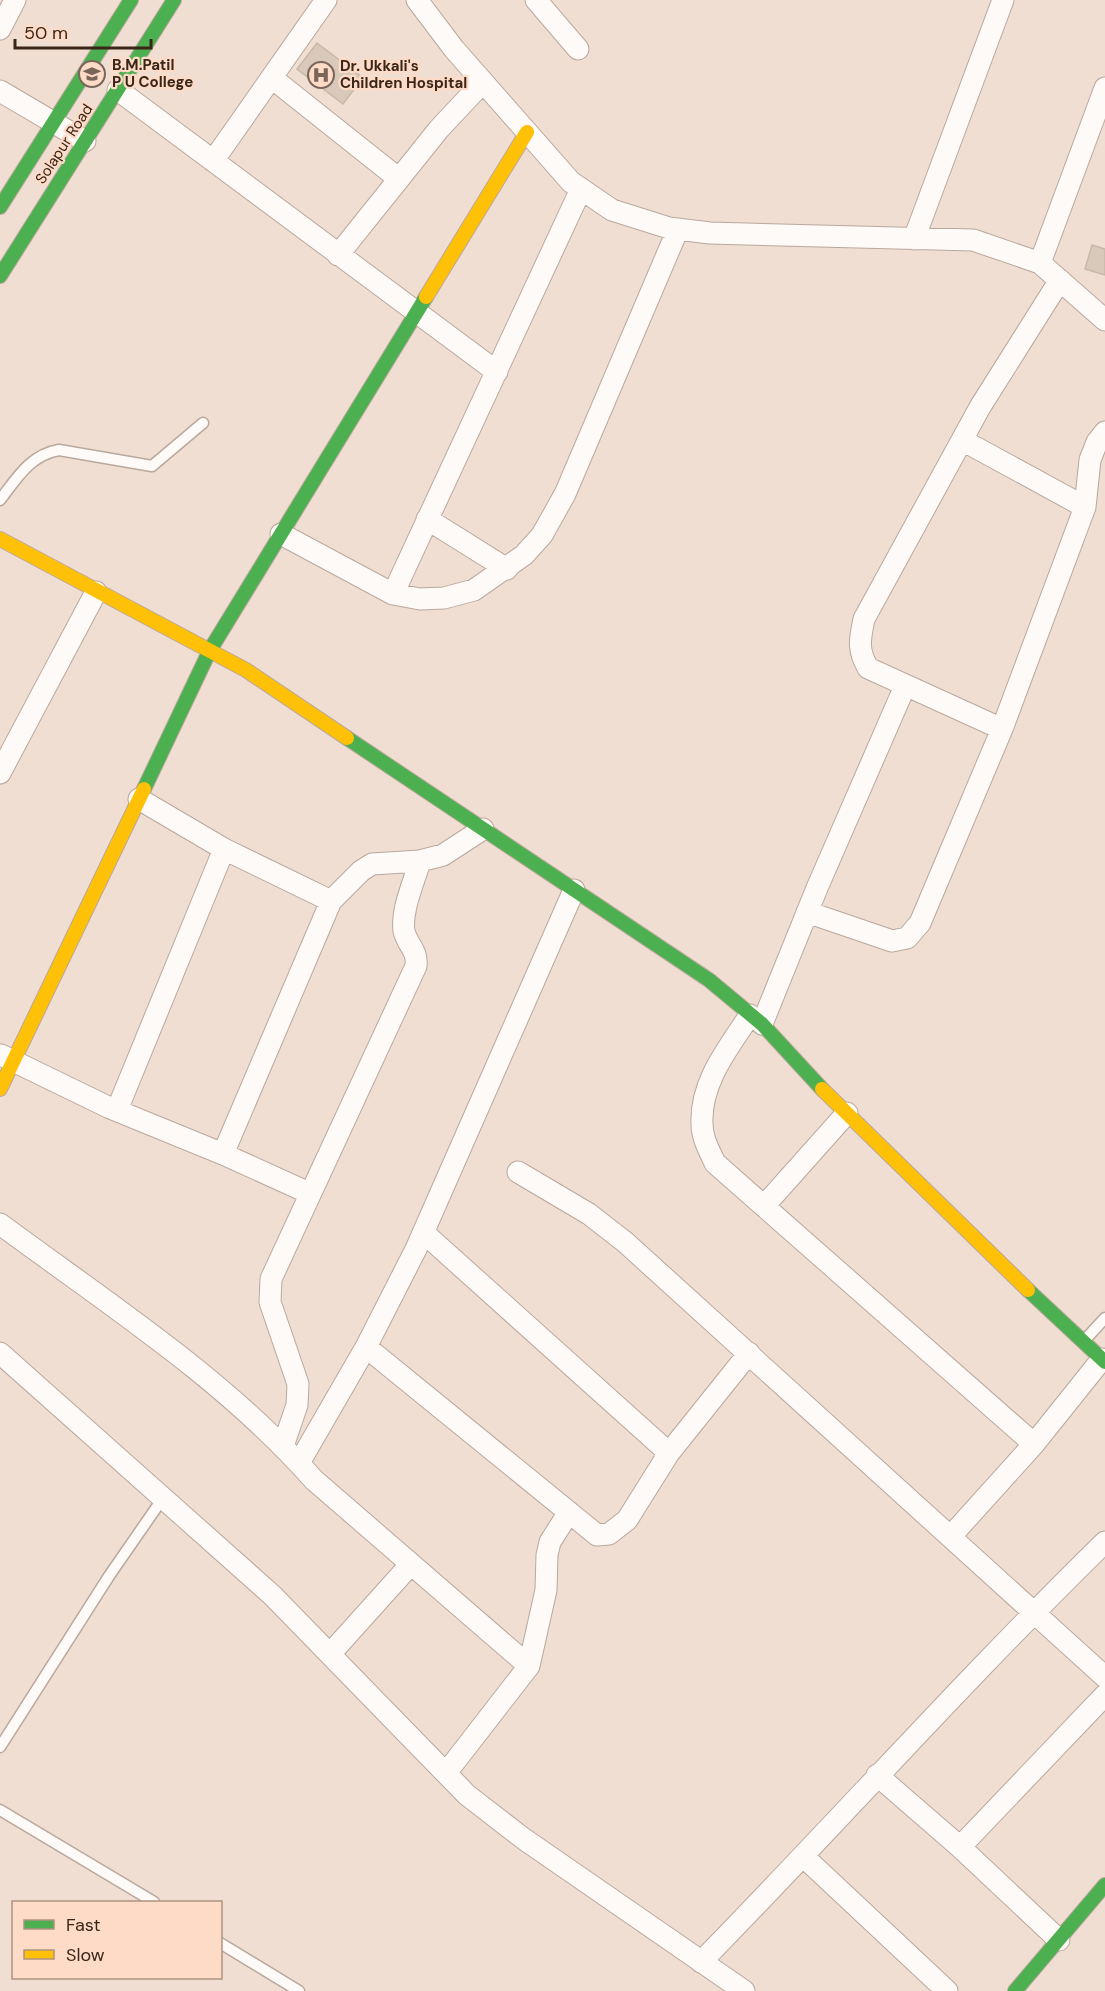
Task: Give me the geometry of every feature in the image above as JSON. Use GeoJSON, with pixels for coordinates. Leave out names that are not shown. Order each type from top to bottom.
{"type":"FeatureCollection","features":[{"type":"Feature","properties":{"kind":"street"},"geometry":{"type":"LineString","coordinates":[[0,29],[15,0]]}},
{"type":"Feature","properties":{"kind":"street","name":"Solapur Road"},"geometry":{"type":"LineString","coordinates":[[0,207],[131,0]]}},
{"type":"Feature","properties":{"kind":"street","name":"Solapur Road"},"geometry":{"type":"LineString","coordinates":[[0,276],[174,0]]}},
{"type":"Feature","properties":{"kind":"street"},"geometry":{"type":"LineString","coordinates":[[213,161],[326,0]]}},
{"type":"Feature","properties":{"kind":"street"},"geometry":{"type":"LineString","coordinates":[[417,0],[483,82],[571,182],[612,210],[678,229],[710,233],[973,240],[1040,262],[1105,320]]}},
{"type":"Feature","properties":{"kind":"street"},"geometry":{"type":"LineString","coordinates":[[536,0],[578,49]]}},
{"type":"Feature","properties":{"kind":"street"},"geometry":{"type":"LineString","coordinates":[[914,239],[1003,0]]}},
{"type":"Feature","properties":{"kind":"street"},"geometry":{"type":"LineString","coordinates":[[272,78],[399,179]]}},
{"type":"Feature","properties":{"kind":"street"},"geometry":{"type":"LineString","coordinates":[[338,255],[399,179],[483,82]]}},
{"type":"Feature","properties":{"kind":"street"},"geometry":{"type":"LineString","coordinates":[[118,90],[416,314],[497,372]]}},
{"type":"Feature","properties":{"kind":"street"},"geometry":{"type":"LineString","coordinates":[[0,91],[85,141]]}},
{"type":"Feature","properties":{"kind":"street"},"geometry":{"type":"LineString","coordinates":[[1040,262],[1103,99]]}},
{"type":"Feature","properties":{"kind":"street"},"geometry":{"type":"LineString","coordinates":[[0,1089],[6,1059],[139,799],[210,650],[527,132]]}},
{"type":"Feature","properties":{"kind":"street"},"geometry":{"type":"LineString","coordinates":[[393,594],[581,189]]}},
{"type":"Feature","properties":{"kind":"street"},"geometry":{"type":"LineString","coordinates":[[281,534],[393,594],[420,599],[444,598],[474,590],[507,569],[542,535],[565,494],[678,229]]}},
{"type":"Feature","properties":{"kind":"street"},"geometry":{"type":"LineString","coordinates":[[1002,729],[868,668],[860,654],[864,619],[962,440],[1060,280]]}},
{"type":"Feature","properties":{"kind":"street"},"geometry":{"type":"LineString","coordinates":[[807,912],[892,941],[907,938],[920,923],[1002,729],[1085,507],[1090,460],[1097,442],[1105,432]]}},
{"type":"Feature","properties":{"kind":"street"},"geometry":{"type":"LineString","coordinates":[[962,440],[1085,507]]}},
{"type":"Feature","properties":{"kind":"street"},"geometry":{"type":"LineString","coordinates":[[427,519],[507,569]]}},
{"type":"Feature","properties":{"kind":"street"},"geometry":{"type":"LineString","coordinates":[[0,539],[246,670],[710,980],[756,1020],[801,1068],[1082,1344],[1103,1361],[1034,1444],[951,1536]]}},
{"type":"Feature","properties":{"kind":"street"},"geometry":{"type":"LineString","coordinates":[[0,773],[96,592]]}},
{"type":"Feature","properties":{"kind":"street"},"geometry":{"type":"LineString","coordinates":[[905,686],[807,912],[756,1020],[715,1068],[701,1123],[705,1141],[715,1163],[1034,1444]]}},
{"type":"Feature","properties":{"kind":"street"},"geometry":{"type":"LineString","coordinates":[[139,799],[224,849],[331,901]]}},
{"type":"Feature","properties":{"kind":"street"},"geometry":{"type":"LineString","coordinates":[[224,1154],[331,901],[361,871],[372,864],[420,861],[454,850],[483,829]]}},
{"type":"Feature","properties":{"kind":"street"},"geometry":{"type":"LineString","coordinates":[[117,1110],[224,849]]}},
{"type":"Feature","properties":{"kind":"street"},"geometry":{"type":"LineString","coordinates":[[283,1446],[297,1405],[298,1384],[270,1302],[271,1279],[416,966],[417,957],[406,938],[404,919],[420,861]]}},
{"type":"Feature","properties":{"kind":"street"},"geometry":{"type":"LineString","coordinates":[[298,1463],[366,1347],[424,1233],[574,890]]}},
{"type":"Feature","properties":{"kind":"street"},"geometry":{"type":"LineString","coordinates":[[6,1059],[309,1193]]}},
{"type":"Feature","properties":{"kind":"street"},"geometry":{"type":"LineString","coordinates":[[764,1206],[848,1113]]}},
{"type":"Feature","properties":{"kind":"street"},"geometry":{"type":"LineString","coordinates":[[518,1172],[589,1214],[625,1242],[1105,1677]]}},
{"type":"Feature","properties":{"kind":"street"},"geometry":{"type":"LineString","coordinates":[[0,1224],[213,1383],[283,1446],[314,1480],[529,1666]]}},
{"type":"Feature","properties":{"kind":"street"},"geometry":{"type":"LineString","coordinates":[[424,1233],[669,1453]]}},
{"type":"Feature","properties":{"kind":"street"},"geometry":{"type":"LineString","coordinates":[[366,1347],[597,1535],[609,1534],[627,1520],[669,1453],[749,1353]]}},
{"type":"Feature","properties":{"kind":"street"},"geometry":{"type":"LineString","coordinates":[[0,1353],[272,1595],[467,1795],[524,1839],[744,1991]]}},
{"type":"Feature","properties":{"kind":"street"},"geometry":{"type":"LineString","coordinates":[[446,1773],[529,1666],[546,1590],[547,1555],[550,1542],[569,1512]]}},
{"type":"Feature","properties":{"kind":"street"},"geometry":{"type":"LineString","coordinates":[[701,1962],[804,1857],[877,1775],[1105,1542]]}},
{"type":"Feature","properties":{"kind":"street"},"geometry":{"type":"LineString","coordinates":[[330,1654],[411,1564]]}},
{"type":"Feature","properties":{"kind":"street"},"geometry":{"type":"LineString","coordinates":[[960,1847],[1105,1695]]}},
{"type":"Feature","properties":{"kind":"street"},"geometry":{"type":"LineString","coordinates":[[877,1775],[960,1847],[1059,1940]]}},
{"type":"Feature","properties":{"kind":"street"},"geometry":{"type":"LineString","coordinates":[[804,1857],[947,1991]]}},
{"type":"Feature","properties":{"kind":"street"},"geometry":{"type":"LineString","coordinates":[[1015,1991],[1102,1895]]}},
{"type":"Feature","properties":{"kind":"lane"},"geometry":{"type":"LineString","coordinates":[[0,500],[29,462],[46,452],[59,450],[152,466],[203,423]]}},
{"type":"Feature","properties":{"kind":"lane"},"geometry":{"type":"LineString","coordinates":[[1082,1344],[1105,1318]]}},
{"type":"Feature","properties":{"kind":"lane"},"geometry":{"type":"LineString","coordinates":[[0,1747],[109,1576],[163,1498]]}},
{"type":"Feature","properties":{"kind":"lane"},"geometry":{"type":"LineString","coordinates":[[0,1810],[152,1901]]}},
{"type":"Feature","properties":{"kind":"lane"},"geometry":{"type":"LineString","coordinates":[[222,1944],[299,1991]]}},
{"type":"Feature","properties":{"kind":"building"},"geometry":{"type":"Polygon","coordinates":[[[317,43],[363,78],[343,104],[297,69],[317,43]]]}},
{"type":"Feature","properties":{"kind":"building"},"geometry":{"type":"Polygon","coordinates":[[[1092,245],[1105,249],[1105,275],[1085,269],[1092,245]]]}},
{"type":"Feature","properties":{"kind":"traffic: fast"},"geometry":{"type":"LineString","coordinates":[[0,207],[131,0]]}},
{"type":"Feature","properties":{"kind":"traffic: fast"},"geometry":{"type":"LineString","coordinates":[[0,276],[174,0]]}},
{"type":"Feature","properties":{"kind":"traffic: fast"},"geometry":{"type":"LineString","coordinates":[[144,789],[210,650],[426,297]]}},
{"type":"Feature","properties":{"kind":"traffic: fast"},"geometry":{"type":"LineString","coordinates":[[347,738],[709,980],[762,1024],[822,1089]]}},
{"type":"Feature","properties":{"kind":"traffic: fast"},"geometry":{"type":"LineString","coordinates":[[1028,1290],[1105,1362]]}},
{"type":"Feature","properties":{"kind":"traffic: fast"},"geometry":{"type":"LineString","coordinates":[[1015,1991],[1105,1885]]}},
{"type":"Feature","properties":{"kind":"traffic: slow"},"geometry":{"type":"LineString","coordinates":[[426,297],[527,132]]}},
{"type":"Feature","properties":{"kind":"traffic: slow"},"geometry":{"type":"LineString","coordinates":[[0,539],[246,670],[347,738]]}},
{"type":"Feature","properties":{"kind":"traffic: slow"},"geometry":{"type":"LineString","coordinates":[[0,1089],[144,789]]}},
{"type":"Feature","properties":{"kind":"traffic: slow"},"geometry":{"type":"LineString","coordinates":[[822,1089],[1028,1290]]}},
{"type":"Feature","properties":{"kind":"place","name":"B.M.Patil P U College"},"geometry":{"type":"Point","coordinates":[92,74]}},
{"type":"Feature","properties":{"kind":"place","name":"Dr. Ukkali's Children Hospital"},"geometry":{"type":"Point","coordinates":[321,75]}}]}
